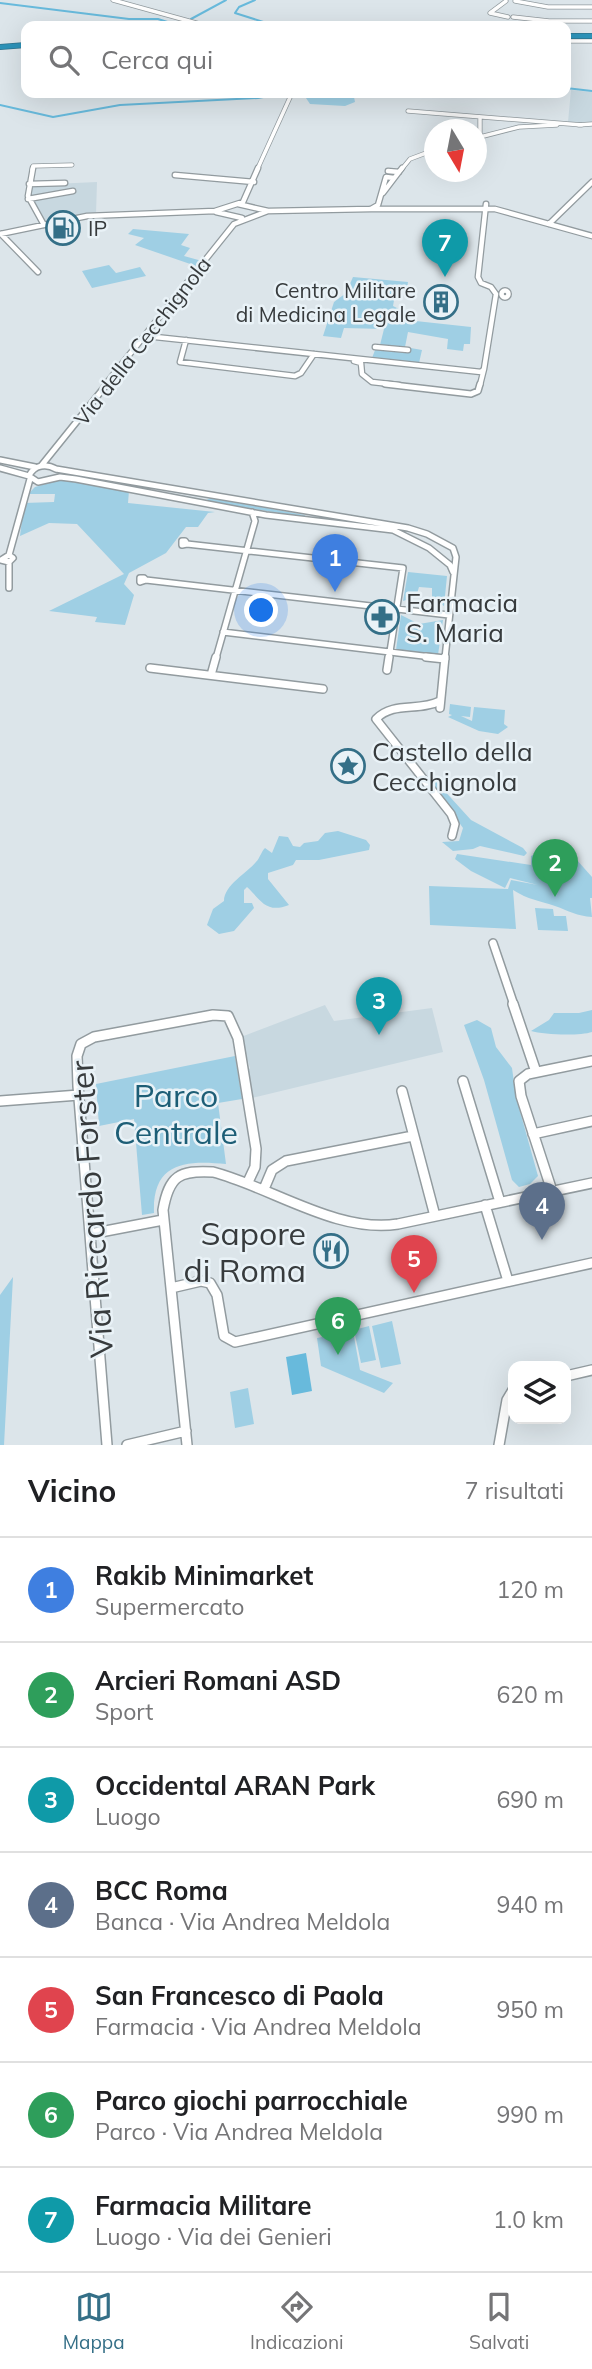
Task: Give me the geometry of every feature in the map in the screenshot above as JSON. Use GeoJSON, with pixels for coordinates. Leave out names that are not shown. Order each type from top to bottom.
{"type":"FeatureCollection","features":[{"type":"Feature","properties":{"kind":"highway"},"geometry":{"type":"LineString","coordinates":[[571,38],[592,38]]}},
{"type":"Feature","properties":{"kind":"highway"},"geometry":{"type":"LineString","coordinates":[[0,48],[21,46]]}},
{"type":"Feature","properties":{"kind":"street"},"geometry":{"type":"LineString","coordinates":[[113,0],[189,21]]}},
{"type":"Feature","properties":{"kind":"street"},"geometry":{"type":"LineString","coordinates":[[563,0],[570,8]]}},
{"type":"Feature","properties":{"kind":"street"},"geometry":{"type":"LineString","coordinates":[[591,8],[542,8],[511,1],[501,4],[490,13],[513,18],[592,21]]}},
{"type":"Feature","properties":{"kind":"street"},"geometry":{"type":"LineString","coordinates":[[0,234],[104,214],[206,212],[236,204],[247,196],[290,98]]}},
{"type":"Feature","properties":{"kind":"street"},"geometry":{"type":"LineString","coordinates":[[408,111],[582,125]]}},
{"type":"Feature","properties":{"kind":"street"},"geometry":{"type":"LineString","coordinates":[[518,119],[519,127]]}},
{"type":"Feature","properties":{"kind":"street"},"geometry":{"type":"LineString","coordinates":[[487,135],[519,127],[592,124]]}},
{"type":"Feature","properties":{"kind":"street"},"geometry":{"type":"LineString","coordinates":[[375,206],[394,178],[413,157],[424,154]]}},
{"type":"Feature","properties":{"kind":"street"},"geometry":{"type":"LineString","coordinates":[[44,225],[28,198],[33,166],[72,165]]}},
{"type":"Feature","properties":{"kind":"street"},"geometry":{"type":"LineString","coordinates":[[388,171],[399,173]]}},
{"type":"Feature","properties":{"kind":"street"},"geometry":{"type":"LineString","coordinates":[[175,174],[254,182]]}},
{"type":"Feature","properties":{"kind":"street"},"geometry":{"type":"LineString","coordinates":[[381,196],[386,177],[394,178]]}},
{"type":"Feature","properties":{"kind":"street"},"geometry":{"type":"LineString","coordinates":[[551,222],[592,182]]}},
{"type":"Feature","properties":{"kind":"street"},"geometry":{"type":"LineString","coordinates":[[29,184],[65,183]]}},
{"type":"Feature","properties":{"kind":"street"},"geometry":{"type":"LineString","coordinates":[[28,198],[74,191]]}},
{"type":"Feature","properties":{"kind":"street"},"geometry":{"type":"LineString","coordinates":[[247,196],[255,214]]}},
{"type":"Feature","properties":{"kind":"street"},"geometry":{"type":"LineString","coordinates":[[236,204],[268,211],[375,206],[486,206],[592,234]]}},
{"type":"Feature","properties":{"kind":"street"},"geometry":{"type":"LineString","coordinates":[[375,206],[386,208]]}},
{"type":"Feature","properties":{"kind":"street"},"geometry":{"type":"LineString","coordinates":[[346,358],[361,363],[362,374],[372,382],[476,393],[484,369],[496,294],[491,287],[481,283],[478,277],[486,206]]}},
{"type":"Feature","properties":{"kind":"street"},"geometry":{"type":"LineString","coordinates":[[227,208],[234,223]]}},
{"type":"Feature","properties":{"kind":"street","name":"Via della Cecchignola"},"geometry":{"type":"LineString","coordinates":[[30,478],[49,458],[234,223],[268,211]]}},
{"type":"Feature","properties":{"kind":"street","name":"Via della Cecchignola"},"geometry":{"type":"LineString","coordinates":[[206,212],[244,218]]}},
{"type":"Feature","properties":{"kind":"street"},"geometry":{"type":"LineString","coordinates":[[0,234],[38,272]]}},
{"type":"Feature","properties":{"kind":"street"},"geometry":{"type":"LineString","coordinates":[[146,335],[473,372],[484,369]]}},
{"type":"Feature","properties":{"kind":"street"},"geometry":{"type":"LineString","coordinates":[[186,340],[180,362],[279,374],[298,374],[314,354]]}},
{"type":"Feature","properties":{"kind":"street"},"geometry":{"type":"LineString","coordinates":[[375,348],[408,350]]}},
{"type":"Feature","properties":{"kind":"street"},"geometry":{"type":"LineString","coordinates":[[49,458],[54,468],[52,478]]}},
{"type":"Feature","properties":{"kind":"street"},"geometry":{"type":"LineString","coordinates":[[0,460],[408,528],[437,539],[455,551],[440,704],[425,709],[395,707],[379,714],[376,721],[413,763],[451,814],[456,824],[452,836]]}},
{"type":"Feature","properties":{"kind":"street"},"geometry":{"type":"LineString","coordinates":[[1,468],[40,482]]}},
{"type":"Feature","properties":{"kind":"street"},"geometry":{"type":"LineString","coordinates":[[27,488],[52,478],[65,477],[302,521],[383,528],[407,535],[425,545],[450,565],[453,574]]}},
{"type":"Feature","properties":{"kind":"street"},"geometry":{"type":"LineString","coordinates":[[9,588],[11,569],[9,562],[1,559],[9,555],[30,478]]}},
{"type":"Feature","properties":{"kind":"street"},"geometry":{"type":"LineString","coordinates":[[205,504],[205,497],[222,497]]}},
{"type":"Feature","properties":{"kind":"street"},"geometry":{"type":"LineString","coordinates":[[302,521],[308,517],[306,511]]}},
{"type":"Feature","properties":{"kind":"street"},"geometry":{"type":"LineString","coordinates":[[211,676],[254,521],[252,512]]}},
{"type":"Feature","properties":{"kind":"street"},"geometry":{"type":"LineString","coordinates":[[254,521],[266,515]]}},
{"type":"Feature","properties":{"kind":"street"},"geometry":{"type":"LineString","coordinates":[[425,545],[429,540],[437,539]]}},
{"type":"Feature","properties":{"kind":"street"},"geometry":{"type":"LineString","coordinates":[[187,544],[403,568],[387,670]]}},
{"type":"Feature","properties":{"kind":"street"},"geometry":{"type":"LineString","coordinates":[[146,580],[449,615]]}},
{"type":"Feature","properties":{"kind":"street"},"geometry":{"type":"LineString","coordinates":[[223,632],[444,659]]}},
{"type":"Feature","properties":{"kind":"street"},"geometry":{"type":"LineString","coordinates":[[150,668],[323,689]]}},
{"type":"Feature","properties":{"kind":"street"},"geometry":{"type":"LineString","coordinates":[[493,943],[536,1072]]}},
{"type":"Feature","properties":{"kind":"street","name":"Via Riccardo Forster"},"geometry":{"type":"LineString","coordinates":[[107,1445],[79,1095],[77,1054],[85,1040],[225,1014],[232,1021],[238,1038],[256,1150],[255,1167],[248,1182]]}},
{"type":"Feature","properties":{"kind":"street"},"geometry":{"type":"LineString","coordinates":[[552,1191],[518,1086],[523,1076],[592,1062]]}},
{"type":"Feature","properties":{"kind":"street"},"geometry":{"type":"LineString","coordinates":[[463,1081],[500,1202]]}},
{"type":"Feature","properties":{"kind":"street"},"geometry":{"type":"LineString","coordinates":[[401,1091],[435,1216]]}},
{"type":"Feature","properties":{"kind":"street"},"geometry":{"type":"LineString","coordinates":[[0,1101],[79,1095]]}},
{"type":"Feature","properties":{"kind":"street"},"geometry":{"type":"LineString","coordinates":[[533,1134],[592,1121]]}},
{"type":"Feature","properties":{"kind":"street"},"geometry":{"type":"LineString","coordinates":[[264,1189],[272,1170],[286,1161],[413,1136]]}},
{"type":"Feature","properties":{"kind":"street"},"geometry":{"type":"LineString","coordinates":[[187,1445],[163,1220],[165,1191],[175,1179],[197,1170],[215,1172],[369,1226],[389,1226],[592,1182]]}},
{"type":"Feature","properties":{"kind":"street"},"geometry":{"type":"LineString","coordinates":[[485,1205],[508,1281]]}},
{"type":"Feature","properties":{"kind":"street"},"geometry":{"type":"LineString","coordinates":[[90,1234],[163,1220]]}},
{"type":"Feature","properties":{"kind":"street"},"geometry":{"type":"LineString","coordinates":[[172,1288],[202,1282],[212,1283],[216,1290],[225,1336],[235,1342],[592,1263]]}},
{"type":"Feature","properties":{"kind":"street"},"geometry":{"type":"LineString","coordinates":[[571,1375],[592,1370]]}},
{"type":"Feature","properties":{"kind":"street"},"geometry":{"type":"LineString","coordinates":[[499,1445],[508,1397]]}},
{"type":"Feature","properties":{"kind":"street"},"geometry":{"type":"LineString","coordinates":[[127,1445],[186,1431]]}},
{"type":"Feature","properties":{"kind":"shaded area"},"geometry":{"type":"Polygon","coordinates":[[[571,90],[592,92],[592,123],[568,122],[571,90]]]}},
{"type":"Feature","properties":{"kind":"shaded area"},"geometry":{"type":"Polygon","coordinates":[[[97,182],[96,214],[45,223],[30,196],[31,185],[97,182]]]}},
{"type":"Feature","properties":{"kind":"shaded area"},"geometry":{"type":"Polygon","coordinates":[[[325,1005],[334,1021],[432,1008],[443,1052],[252,1098],[247,1071],[250,1068],[241,1037],[325,1005]]]}},
{"type":"Feature","properties":{"kind":"shaded area"},"geometry":{"type":"Polygon","coordinates":[[[306,1353],[312,1391],[292,1395],[286,1357],[306,1353]]]}},
{"type":"Feature","properties":{"kind":"green space"},"geometry":{"type":"Polygon","coordinates":[[[306,98],[354,98],[355,102],[345,106],[310,104],[306,98]]]}},
{"type":"Feature","properties":{"kind":"green space"},"geometry":{"type":"Polygon","coordinates":[[[133,229],[189,234],[181,245],[190,248],[184,256],[202,261],[196,266],[135,245],[144,238],[128,234],[133,229]]]}},
{"type":"Feature","properties":{"kind":"green space"},"geometry":{"type":"Polygon","coordinates":[[[109,265],[116,273],[140,267],[146,276],[92,288],[82,271],[109,265]]]}},
{"type":"Feature","properties":{"kind":"green space"},"geometry":{"type":"Polygon","coordinates":[[[353,277],[408,282],[407,288],[396,289],[393,306],[399,309],[391,309],[388,318],[471,327],[470,344],[464,344],[463,351],[447,349],[448,339],[408,332],[405,347],[422,350],[419,363],[372,358],[377,345],[380,345],[384,329],[344,328],[341,338],[323,336],[334,302],[346,293],[353,277]]]}},
{"type":"Feature","properties":{"kind":"green space"},"geometry":{"type":"Polygon","coordinates":[[[60,480],[129,491],[128,503],[215,512],[208,513],[198,527],[186,527],[166,553],[129,573],[124,584],[134,595],[125,625],[95,622],[97,617],[49,611],[124,574],[77,524],[49,523],[20,536],[24,503],[54,502],[55,494],[28,494],[35,487],[60,480]]]}},
{"type":"Feature","properties":{"kind":"green space"},"geometry":{"type":"Polygon","coordinates":[[[210,498],[305,515],[304,517],[205,501],[210,498]]]}},
{"type":"Feature","properties":{"kind":"green space"},"geometry":{"type":"Polygon","coordinates":[[[408,572],[447,576],[444,606],[432,599],[432,588],[419,587],[416,597],[403,601],[408,572]]]}},
{"type":"Feature","properties":{"kind":"green space"},"geometry":{"type":"Polygon","coordinates":[[[401,615],[419,624],[443,620],[438,655],[396,650],[401,615]]]}},
{"type":"Feature","properties":{"kind":"green space"},"geometry":{"type":"Polygon","coordinates":[[[450,704],[471,707],[470,717],[461,716],[472,721],[474,707],[505,710],[504,724],[508,727],[498,734],[479,731],[448,717],[452,715],[449,714],[450,704]]]}},
{"type":"Feature","properties":{"kind":"green space"},"geometry":{"type":"Polygon","coordinates":[[[431,776],[471,820],[523,848],[527,853],[524,856],[480,846],[453,851],[442,842],[459,841],[463,828],[429,780],[431,776]]]}},
{"type":"Feature","properties":{"kind":"green space"},"geometry":{"type":"Polygon","coordinates":[[[338,831],[366,840],[370,845],[369,850],[319,860],[296,860],[293,865],[268,873],[268,879],[289,905],[269,907],[247,887],[244,890],[244,903],[252,903],[254,908],[234,931],[219,934],[207,925],[213,909],[224,901],[232,885],[256,862],[265,848],[272,853],[279,836],[288,837],[293,846],[300,847],[304,843],[318,841],[325,833],[338,831]]]}},
{"type":"Feature","properties":{"kind":"green space"},"geometry":{"type":"Polygon","coordinates":[[[560,841],[592,877],[592,917],[529,898],[513,890],[516,929],[430,925],[429,886],[508,889],[511,880],[538,885],[510,878],[505,888],[471,871],[455,859],[457,854],[531,865],[531,856],[560,841]]]}},
{"type":"Feature","properties":{"kind":"green space"},"geometry":{"type":"Polygon","coordinates":[[[535,908],[553,909],[554,916],[566,916],[568,931],[538,930],[535,908]]]}},
{"type":"Feature","properties":{"kind":"green space"},"geometry":{"type":"Polygon","coordinates":[[[592,1010],[592,1032],[562,1034],[531,1031],[549,1020],[554,1013],[592,1010]]]}},
{"type":"Feature","properties":{"kind":"green space"},"geometry":{"type":"Polygon","coordinates":[[[477,1020],[491,1028],[496,1047],[512,1068],[516,1097],[538,1176],[530,1184],[519,1187],[512,1180],[484,1080],[464,1025],[477,1020]]]}},
{"type":"Feature","properties":{"kind":"green space","name":"Parco Centrale"},"geometry":{"type":"Polygon","coordinates":[[[235,1056],[242,1099],[218,1103],[226,1164],[185,1164],[174,1168],[165,1174],[159,1183],[154,1213],[142,1215],[134,1119],[99,1126],[96,1084],[235,1056]]]}},
{"type":"Feature","properties":{"kind":"green space"},"geometry":{"type":"Polygon","coordinates":[[[13,1277],[4,1445],[0,1445],[0,1295],[13,1277]]]}},
{"type":"Feature","properties":{"kind":"green space"},"geometry":{"type":"Polygon","coordinates":[[[392,1321],[401,1364],[381,1368],[372,1326],[392,1321]]]}},
{"type":"Feature","properties":{"kind":"green space"},"geometry":{"type":"Polygon","coordinates":[[[369,1326],[376,1360],[361,1363],[354,1330],[369,1326]]]}},
{"type":"Feature","properties":{"kind":"green space"},"geometry":{"type":"Polygon","coordinates":[[[353,1331],[360,1370],[393,1383],[384,1393],[321,1366],[317,1338],[353,1331]]]}},
{"type":"Feature","properties":{"kind":"green space"},"geometry":{"type":"Polygon","coordinates":[[[248,1388],[254,1424],[235,1428],[230,1392],[248,1388]]]}},
{"type":"Feature","properties":{"kind":"waterway"},"geometry":{"type":"LineString","coordinates":[[191,19],[226,0]]}},
{"type":"Feature","properties":{"kind":"waterway"},"geometry":{"type":"LineString","coordinates":[[255,0],[239,7],[235,13],[260,21]]}},
{"type":"Feature","properties":{"kind":"waterway"},"geometry":{"type":"LineString","coordinates":[[0,3],[164,21]]}},
{"type":"Feature","properties":{"kind":"waterway"},"geometry":{"type":"LineString","coordinates":[[571,89],[592,91]]}},
{"type":"Feature","properties":{"kind":"waterway"},"geometry":{"type":"LineString","coordinates":[[0,105],[53,117],[120,105],[258,98]]}},
{"type":"Feature","properties":{"kind":"place","name":"IP"},"geometry":{"type":"Point","coordinates":[63,228]}},
{"type":"Feature","properties":{"kind":"place","name":"Farmacia Militare"},"geometry":{"type":"Point","coordinates":[445,277]}},
{"type":"Feature","properties":{"kind":"place","name":"Centro Militare di Medicina Legale"},"geometry":{"type":"Point","coordinates":[441,302]}},
{"type":"Feature","properties":{"kind":"place","name":"Rakib Minimarket"},"geometry":{"type":"Point","coordinates":[335,592]}},
{"type":"Feature","properties":{"kind":"place","name":"Farmacia S. Maria"},"geometry":{"type":"Point","coordinates":[382,617]}},
{"type":"Feature","properties":{"kind":"place","name":"Castello della Cecchignola"},"geometry":{"type":"Point","coordinates":[348,766]}},
{"type":"Feature","properties":{"kind":"place","name":"Arcieri Romani ASD"},"geometry":{"type":"Point","coordinates":[555,897]}},
{"type":"Feature","properties":{"kind":"place","name":"Occidental ARAN Park"},"geometry":{"type":"Point","coordinates":[379,1035]}},
{"type":"Feature","properties":{"kind":"place","name":"BCC Roma"},"geometry":{"type":"Point","coordinates":[542,1240]}},
{"type":"Feature","properties":{"kind":"place","name":"Sapore di Roma"},"geometry":{"type":"Point","coordinates":[331,1251]}},
{"type":"Feature","properties":{"kind":"place","name":"San Francesco di Paola"},"geometry":{"type":"Point","coordinates":[414,1293]}},
{"type":"Feature","properties":{"kind":"place","name":"Parco giochi parrocchiale"},"geometry":{"type":"Point","coordinates":[338,1355]}}]}
